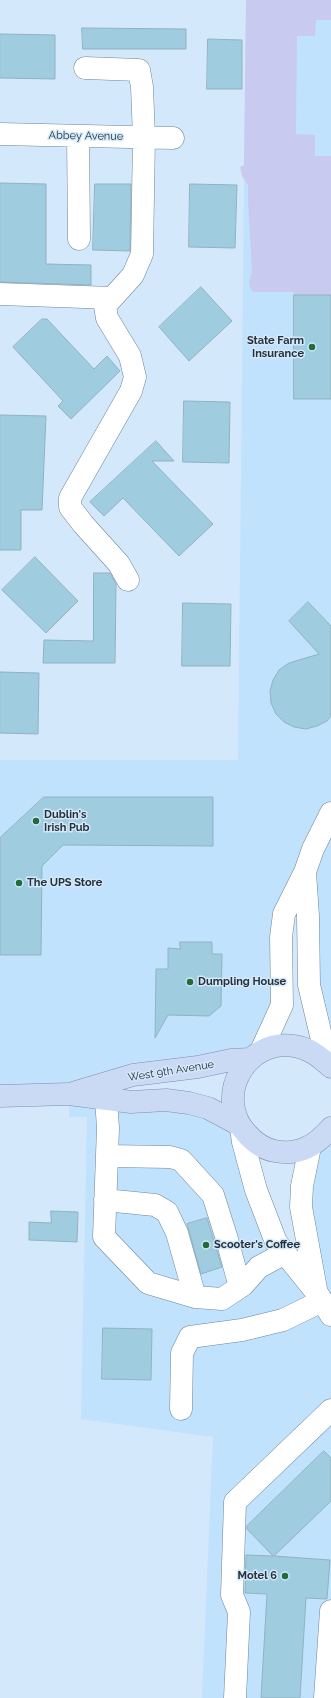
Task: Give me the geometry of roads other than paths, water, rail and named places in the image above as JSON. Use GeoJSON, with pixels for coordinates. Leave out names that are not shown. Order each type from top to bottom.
{"type":"FeatureCollection","features":[{"type":"Feature","properties":{"kind":"main road","name":"West 9th Avenue"},"geometry":{"type":"LineString","coordinates":[[69,1094],[133,1075],[198,1067],[256,1055],[277,1046],[294,1046],[310,1051],[328,1064]]}},
{"type":"Feature","properties":{"kind":"main road"},"geometry":{"type":"LineString","coordinates":[[256,1055],[236,1078],[233,1109],[239,1126],[254,1142],[272,1151],[291,1152],[323,1138]]}},
{"type":"Feature","properties":{"kind":"main road","name":"West 9th Avenue"},"geometry":{"type":"LineString","coordinates":[[0,1096],[69,1094],[131,1102],[166,1100],[189,1103],[208,1108],[239,1126]]}},
{"type":"Feature","properties":{"kind":"street"},"geometry":{"type":"LineString","coordinates":[[85,68],[139,70],[142,87],[144,137],[142,254],[133,275],[106,306],[106,318],[130,356],[135,377],[131,391],[70,498],[70,508],[119,564],[128,580]]}},
{"type":"Feature","properties":{"kind":"street","name":"Abbey Avenue"},"geometry":{"type":"LineString","coordinates":[[0,134],[172,138]]}},
{"type":"Feature","properties":{"kind":"street"},"geometry":{"type":"LineString","coordinates":[[78,136],[79,239]]}},
{"type":"Feature","properties":{"kind":"street"},"geometry":{"type":"LineString","coordinates":[[0,294],[112,298]]}},
{"type":"Feature","properties":{"kind":"street"},"geometry":{"type":"LineString","coordinates":[[256,1055],[282,1005],[281,937],[284,914],[305,872],[313,849],[331,813]]}},
{"type":"Feature","properties":{"kind":"street"},"geometry":{"type":"LineString","coordinates":[[305,872],[308,916],[309,985],[314,1012],[328,1064]]}},
{"type":"Feature","properties":{"kind":"street"},"geometry":{"type":"LineString","coordinates":[[314,1012],[331,1030]]}},
{"type":"Feature","properties":{"kind":"street"},"geometry":{"type":"LineString","coordinates":[[106,1099],[107,1156],[104,1237],[148,1283],[195,1297],[222,1299],[240,1287],[259,1267],[285,1253]]}},
{"type":"Feature","properties":{"kind":"street"},"geometry":{"type":"LineString","coordinates":[[239,1126],[256,1190],[276,1242],[325,1298]]}},
{"type":"Feature","properties":{"kind":"street"},"geometry":{"type":"LineString","coordinates":[[323,1138],[302,1186],[301,1207],[325,1298]]}},
{"type":"Feature","properties":{"kind":"street"},"geometry":{"type":"LineString","coordinates":[[107,1156],[170,1157],[181,1160],[213,1195],[240,1287]]}},
{"type":"Feature","properties":{"kind":"street"},"geometry":{"type":"LineString","coordinates":[[105,1200],[155,1205],[167,1212],[177,1233],[195,1297]]}},
{"type":"Feature","properties":{"kind":"street"},"geometry":{"type":"LineString","coordinates":[[181,1409],[182,1353],[190,1337],[242,1330],[283,1320],[325,1298]]}},
{"type":"Feature","properties":{"kind":"street"},"geometry":{"type":"LineString","coordinates":[[234,1698],[239,1612],[232,1595],[235,1502],[331,1410]]}},
{"type":"Feature","properties":{"kind":"street"},"geometry":{"type":"LineString","coordinates":[[325,1698],[331,1611]]}},
{"type":"Feature","properties":{"kind":"place","name":"State Farm Insurance"},"geometry":{"type":"Point","coordinates":[312,347]}},
{"type":"Feature","properties":{"kind":"place","name":"Dublin's Irish Pub"},"geometry":{"type":"Point","coordinates":[36,821]}},
{"type":"Feature","properties":{"kind":"place","name":"The UPS Store"},"geometry":{"type":"Point","coordinates":[19,883]}},
{"type":"Feature","properties":{"kind":"place","name":"Dumpling House"},"geometry":{"type":"Point","coordinates":[190,982]}},
{"type":"Feature","properties":{"kind":"place","name":"Scooter's Coffee"},"geometry":{"type":"Point","coordinates":[206,1245]}},
{"type":"Feature","properties":{"kind":"place","name":"Motel 6"},"geometry":{"type":"Point","coordinates":[285,1576]}}]}
